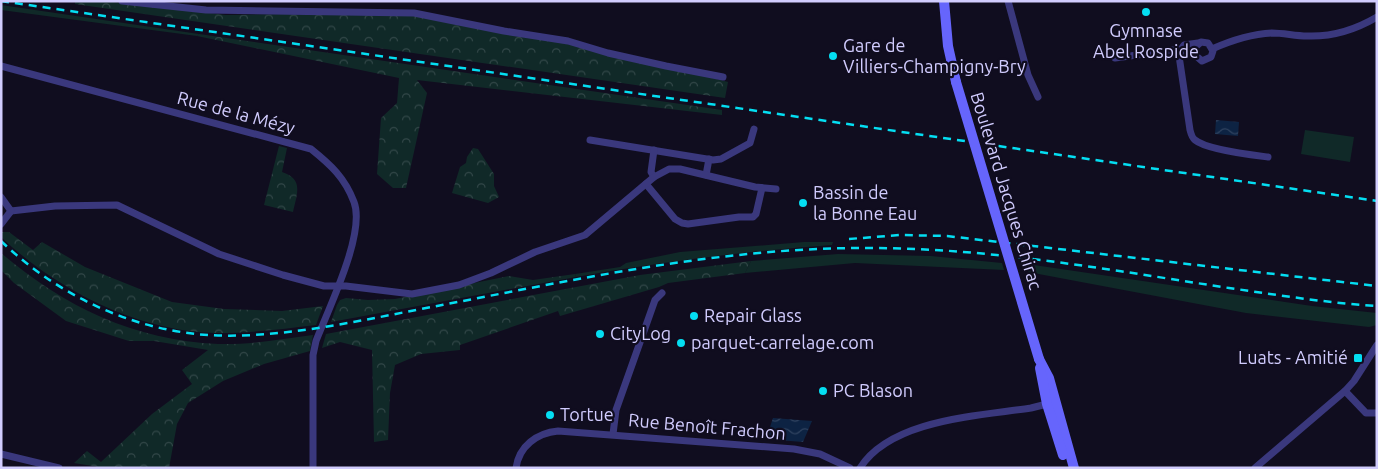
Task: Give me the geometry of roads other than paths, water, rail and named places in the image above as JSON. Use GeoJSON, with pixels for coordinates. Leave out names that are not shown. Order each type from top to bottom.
{"type":"FeatureCollection","features":[{"type":"Feature","properties":{"kind":"main road","name":"Boulevard Jacques Chirac"},"geometry":{"type":"LineString","coordinates":[[944,1],[948,46],[956,82],[1039,359],[1049,378],[1052,402],[1063,442]]}},
{"type":"Feature","properties":{"kind":"main road"},"geometry":{"type":"LineString","coordinates":[[1052,402],[1066,449],[1074,468]]}},
{"type":"Feature","properties":{"kind":"main road"},"geometry":{"type":"LineString","coordinates":[[1063,442],[1074,468]]}},
{"type":"Feature","properties":{"kind":"main road"},"geometry":{"type":"LineString","coordinates":[[1063,442],[1067,468]]}},
{"type":"Feature","properties":{"kind":"street"},"geometry":{"type":"LineString","coordinates":[[122,1],[206,10],[414,13],[504,31],[568,41],[666,66],[724,77]]}},
{"type":"Feature","properties":{"kind":"street"},"geometry":{"type":"LineString","coordinates":[[1008,1],[1028,75],[1038,97]]}},
{"type":"Feature","properties":{"kind":"street"},"geometry":{"type":"LineString","coordinates":[[1212,48],[1241,39],[1272,33],[1307,36],[1344,32],[1361,27],[1377,17]]}},
{"type":"Feature","properties":{"kind":"street"},"geometry":{"type":"LineString","coordinates":[[1115,58],[1179,48],[1184,45],[1198,43],[1208,43],[1212,48],[1211,57],[1199,60],[1195,55],[1194,48],[1198,43]]}},
{"type":"Feature","properties":{"kind":"street"},"geometry":{"type":"LineString","coordinates":[[1179,48],[1182,51],[1195,55]]}},
{"type":"Feature","properties":{"kind":"street"},"geometry":{"type":"LineString","coordinates":[[1179,48],[1192,138],[1205,145],[1244,154],[1268,157]]}},
{"type":"Feature","properties":{"kind":"street","name":"Rue de la Mézy"},"geometry":{"type":"LineString","coordinates":[[1,66],[311,149],[334,167],[355,204],[356,229],[352,248],[316,341],[313,356],[313,468]]}},
{"type":"Feature","properties":{"kind":"street"},"geometry":{"type":"LineString","coordinates":[[590,140],[709,159],[721,158],[750,143],[754,130]]}},
{"type":"Feature","properties":{"kind":"street"},"geometry":{"type":"LineString","coordinates":[[654,150],[651,172],[654,177]]}},
{"type":"Feature","properties":{"kind":"street"},"geometry":{"type":"LineString","coordinates":[[706,175],[709,159]]}},
{"type":"Feature","properties":{"kind":"street"},"geometry":{"type":"LineString","coordinates":[[1,224],[11,211],[54,206],[117,205],[234,260],[324,286],[412,294],[459,284],[491,273],[535,252],[586,235],[654,177],[674,168],[762,188],[776,189]]}},
{"type":"Feature","properties":{"kind":"street"},"geometry":{"type":"LineString","coordinates":[[646,184],[675,219],[688,224],[753,217],[756,214],[762,188]]}},
{"type":"Feature","properties":{"kind":"street"},"geometry":{"type":"LineString","coordinates":[[1,197],[11,211]]}},
{"type":"Feature","properties":{"kind":"street"},"geometry":{"type":"LineString","coordinates":[[613,434],[616,410],[655,300],[662,293]]}},
{"type":"Feature","properties":{"kind":"street"},"geometry":{"type":"LineString","coordinates":[[1256,468],[1345,391],[1354,381],[1377,345]]}},
{"type":"Feature","properties":{"kind":"street"},"geometry":{"type":"LineString","coordinates":[[1345,391],[1366,413],[1377,413]]}},
{"type":"Feature","properties":{"kind":"street"},"geometry":{"type":"LineString","coordinates":[[860,468],[863,462],[886,443],[905,432],[944,422],[1031,408],[1052,402]]}},
{"type":"Feature","properties":{"kind":"street","name":"Rue Benoît Frachon"},"geometry":{"type":"LineString","coordinates":[[516,468],[521,452],[528,443],[541,435],[558,431],[811,451],[829,457],[850,468]]}},
{"type":"Feature","properties":{"kind":"street"},"geometry":{"type":"LineString","coordinates":[[1,454],[59,468]]}},
{"type":"Feature","properties":{"kind":"water"},"geometry":{"type":"Polygon","coordinates":[[[1216,120],[1239,122],[1238,136],[1215,134],[1216,120]]]}},
{"type":"Feature","properties":{"kind":"water"},"geometry":{"type":"Polygon","coordinates":[[[773,418],[812,421],[803,442],[766,439],[773,418]]]}},
{"type":"Feature","properties":{"kind":"railway"},"geometry":{"type":"LineString","coordinates":[[1,1],[1377,201]]}},
{"type":"Feature","properties":{"kind":"railway"},"geometry":{"type":"LineString","coordinates":[[849,239],[900,235],[947,236],[1377,286]]}},
{"type":"Feature","properties":{"kind":"railway"},"geometry":{"type":"LineString","coordinates":[[1,241],[44,276],[67,291],[116,315],[169,330],[226,336],[256,335],[319,328],[602,275],[708,258],[816,249],[915,249],[1005,256],[1095,267],[1340,303],[1377,306]]}},
{"type":"Feature","properties":{"kind":"place","name":"Gymnase Abel Rospide"},"geometry":{"type":"Point","coordinates":[1146,12]}},
{"type":"Feature","properties":{"kind":"place","name":"Gare de Villiers-Champigny-Bry"},"geometry":{"type":"Point","coordinates":[833,56]}},
{"type":"Feature","properties":{"kind":"place","name":"Bassin de la Bonne Eau"},"geometry":{"type":"Point","coordinates":[803,203]}},
{"type":"Feature","properties":{"kind":"place","name":"Repair Glass"},"geometry":{"type":"Point","coordinates":[694,316]}},
{"type":"Feature","properties":{"kind":"place","name":"CityLog"},"geometry":{"type":"Point","coordinates":[600,334]}},
{"type":"Feature","properties":{"kind":"place","name":"parquet-carrelage.com"},"geometry":{"type":"Point","coordinates":[681,343]}},
{"type":"Feature","properties":{"kind":"place","name":"Luats - Amitié"},"geometry":{"type":"Point","coordinates":[1358,358]}},
{"type":"Feature","properties":{"kind":"place","name":"PC Blason"},"geometry":{"type":"Point","coordinates":[823,391]}},
{"type":"Feature","properties":{"kind":"place","name":"Tortue"},"geometry":{"type":"Point","coordinates":[550,415]}}]}
